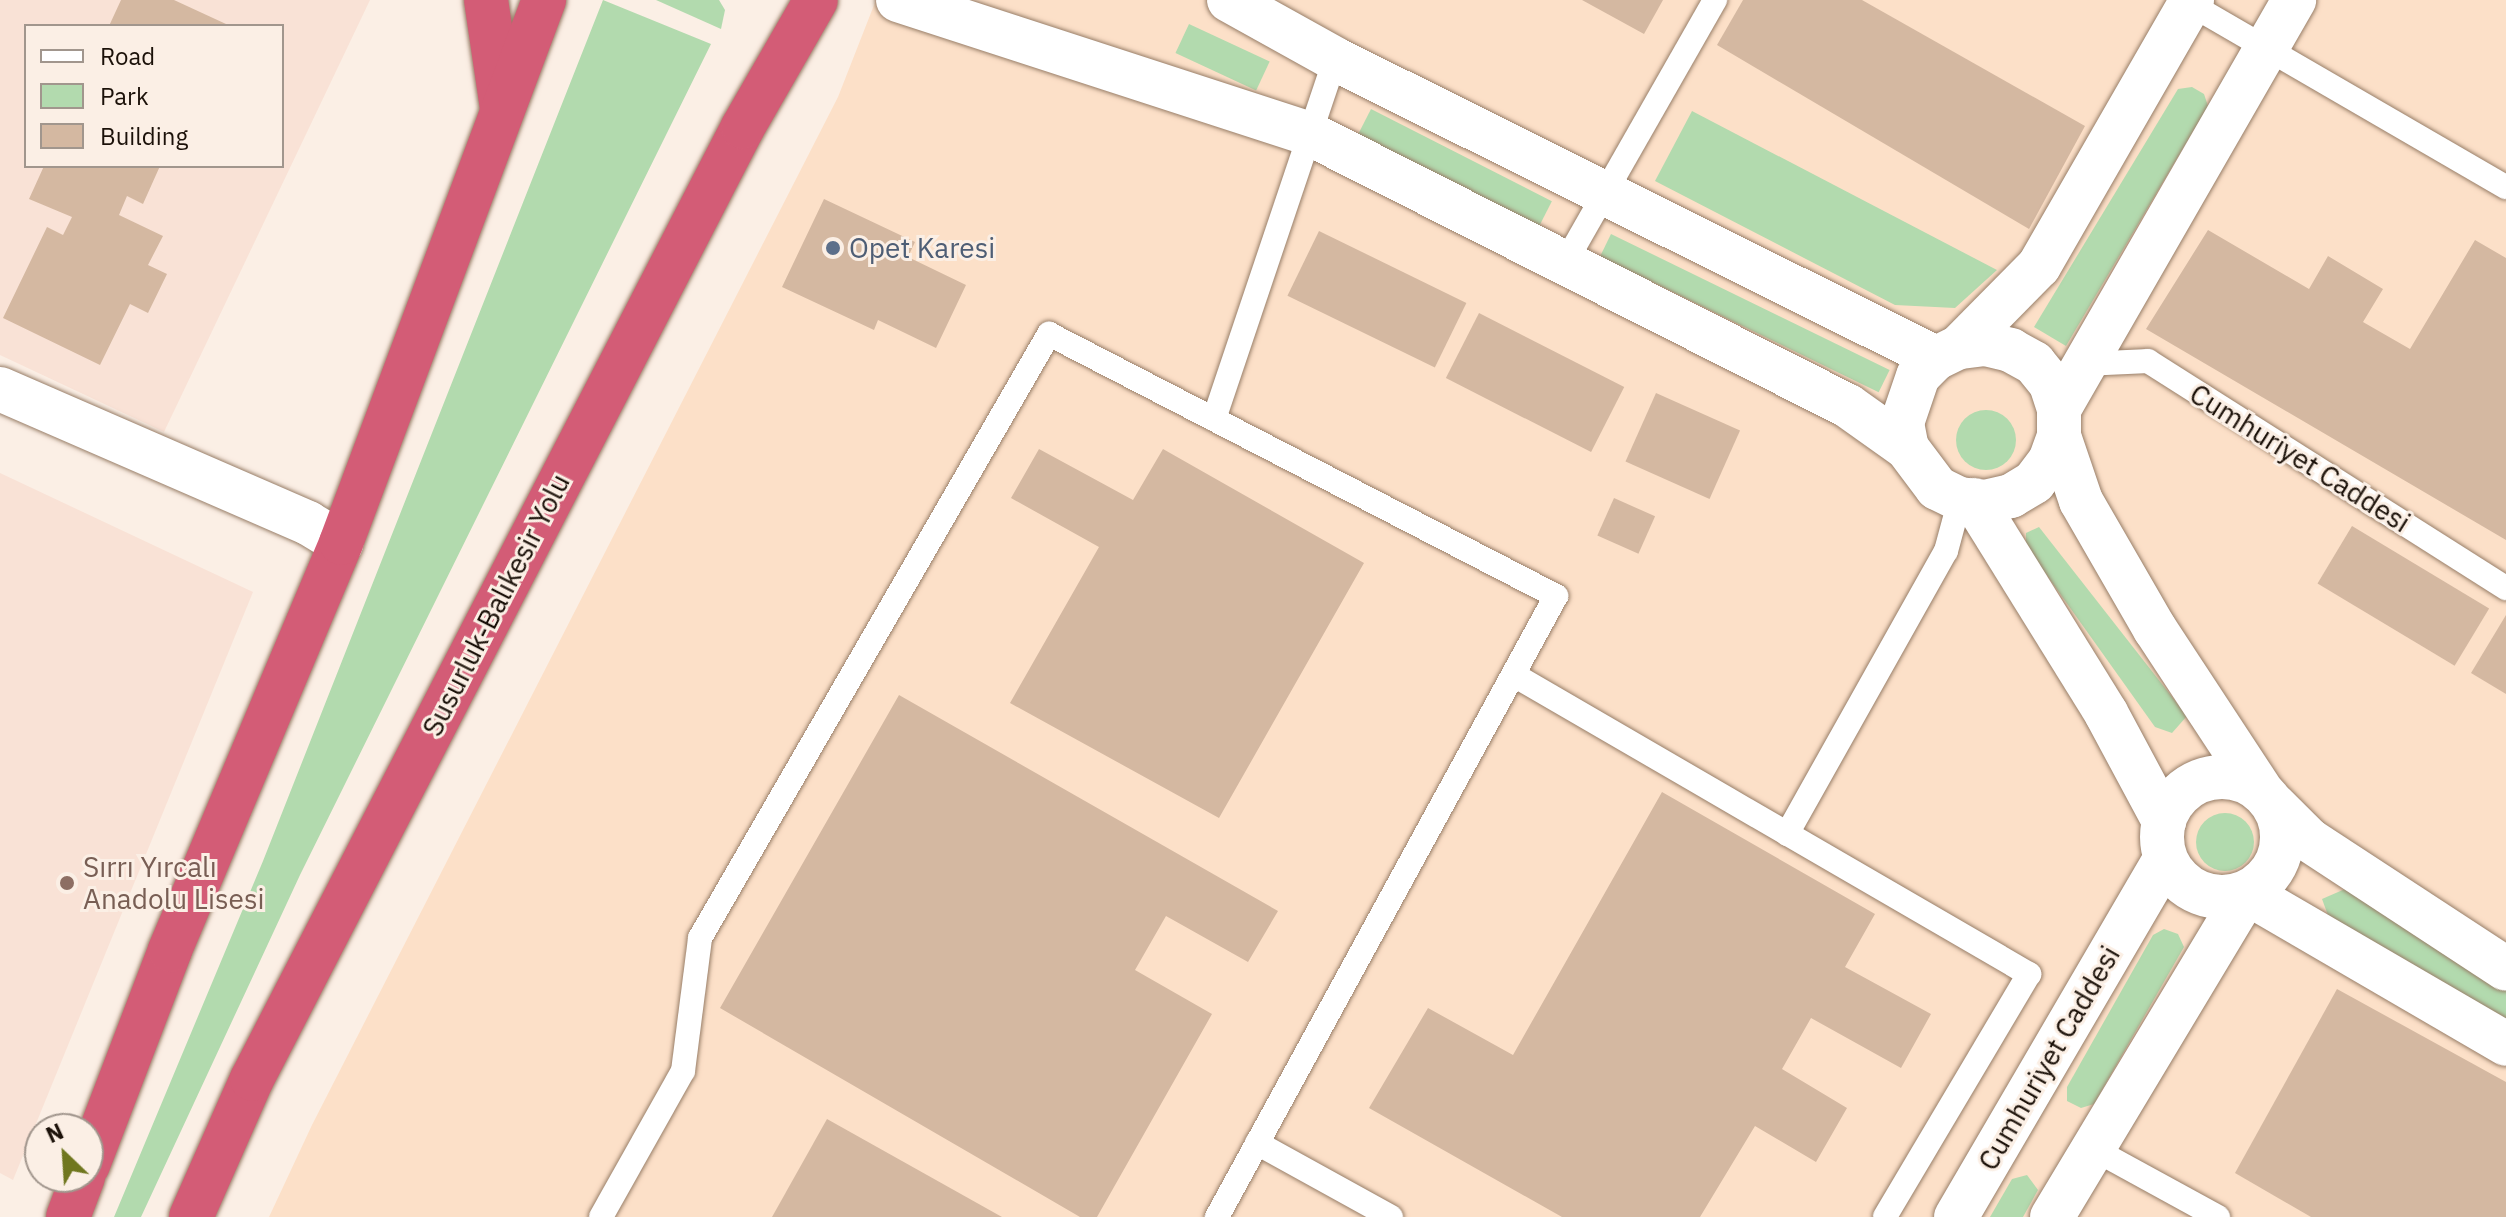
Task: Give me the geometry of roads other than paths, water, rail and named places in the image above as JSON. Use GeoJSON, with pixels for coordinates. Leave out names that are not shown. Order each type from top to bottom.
{"type":"FeatureCollection","features":[{"type":"Feature","properties":{"kind":"highway"},"geometry":{"type":"LineString","coordinates":[[486,0],[502,112]]}},
{"type":"Feature","properties":{"kind":"highway"},"geometry":{"type":"LineString","coordinates":[[104,1123],[170,950],[341,543],[544,0]]}},
{"type":"Feature","properties":{"kind":"highway","name":"Susurluk-Balıkesir Yolu"},"geometry":{"type":"LineString","coordinates":[[191,1217],[252,1079],[743,127],[816,0]]}},
{"type":"Feature","properties":{"kind":"highway"},"geometry":{"type":"LineString","coordinates":[[68,1217],[77,1193]]}},
{"type":"Feature","properties":{"kind":"street"},"geometry":{"type":"LineString","coordinates":[[898,0],[1310,134],[1848,406],[1907,448],[1937,488],[1967,500],[2011,496],[2034,482],[2050,461],[2059,423],[2085,364],[2294,0]]}},
{"type":"Feature","properties":{"kind":"street"},"geometry":{"type":"LineString","coordinates":[[1229,0],[1335,59],[1605,194],[1948,353],[1985,344],[2011,350],[2034,363],[2051,384],[2081,501],[2155,629],[2267,797],[2309,840],[2506,969]]}},
{"type":"Feature","properties":{"kind":"street"},"geometry":{"type":"LineString","coordinates":[[1907,448],[1902,423],[1906,398],[1918,376],[1948,353],[2039,266],[2188,1]]}},
{"type":"Feature","properties":{"kind":"street"},"geometry":{"type":"LineString","coordinates":[[0,389],[308,523],[341,543]]}},
{"type":"Feature","properties":{"kind":"street"},"geometry":{"type":"LineString","coordinates":[[1967,500],[2106,713],[2164,840],[2175,876],[2208,896],[2247,893],[2506,1044]]}},
{"type":"Feature","properties":{"kind":"street"},"geometry":{"type":"LineString","coordinates":[[2052,1217],[2090,1147],[2247,893],[2264,881],[2283,845],[2267,797],[2223,777],[2204,780],[2172,803],[2164,840]]}},
{"type":"Feature","properties":{"kind":"street","name":"Cumhuriyet Caddesi"},"geometry":{"type":"LineString","coordinates":[[1956,1217],[2164,840]]}},
{"type":"Feature","properties":{"kind":"lane"},"geometry":{"type":"LineString","coordinates":[[1565,263],[1715,0]]}},
{"type":"Feature","properties":{"kind":"lane"},"geometry":{"type":"LineString","coordinates":[[2188,1],[2506,187]]}},
{"type":"Feature","properties":{"kind":"lane"},"geometry":{"type":"LineString","coordinates":[[1214,419],[1335,59]]}},
{"type":"Feature","properties":{"kind":"lane"},"geometry":{"type":"LineString","coordinates":[[601,1217],[683,1071],[700,938],[1049,334],[1556,596],[1217,1217]]}},
{"type":"Feature","properties":{"kind":"lane","name":"Cumhuriyet Caddesi"},"geometry":{"type":"LineString","coordinates":[[2085,364],[2148,361],[2506,588]]}},
{"type":"Feature","properties":{"kind":"lane"},"geometry":{"type":"LineString","coordinates":[[1787,834],[1946,551],[1967,500]]}},
{"type":"Feature","properties":{"kind":"lane"},"geometry":{"type":"LineString","coordinates":[[1514,675],[2029,974],[1885,1217]]}},
{"type":"Feature","properties":{"kind":"lane"},"geometry":{"type":"LineString","coordinates":[[1257,1143],[1391,1217]]}},
{"type":"Feature","properties":{"kind":"lane"},"geometry":{"type":"LineString","coordinates":[[2090,1147],[2218,1217]]}},
{"type":"Feature","properties":{"kind":"place","name":"Opet Karesi"},"geometry":{"type":"Point","coordinates":[833,248]}},
{"type":"Feature","properties":{"kind":"place","name":"Sırrı Yırcalı Anadolu Lisesi"},"geometry":{"type":"Point","coordinates":[67,883]}}]}
